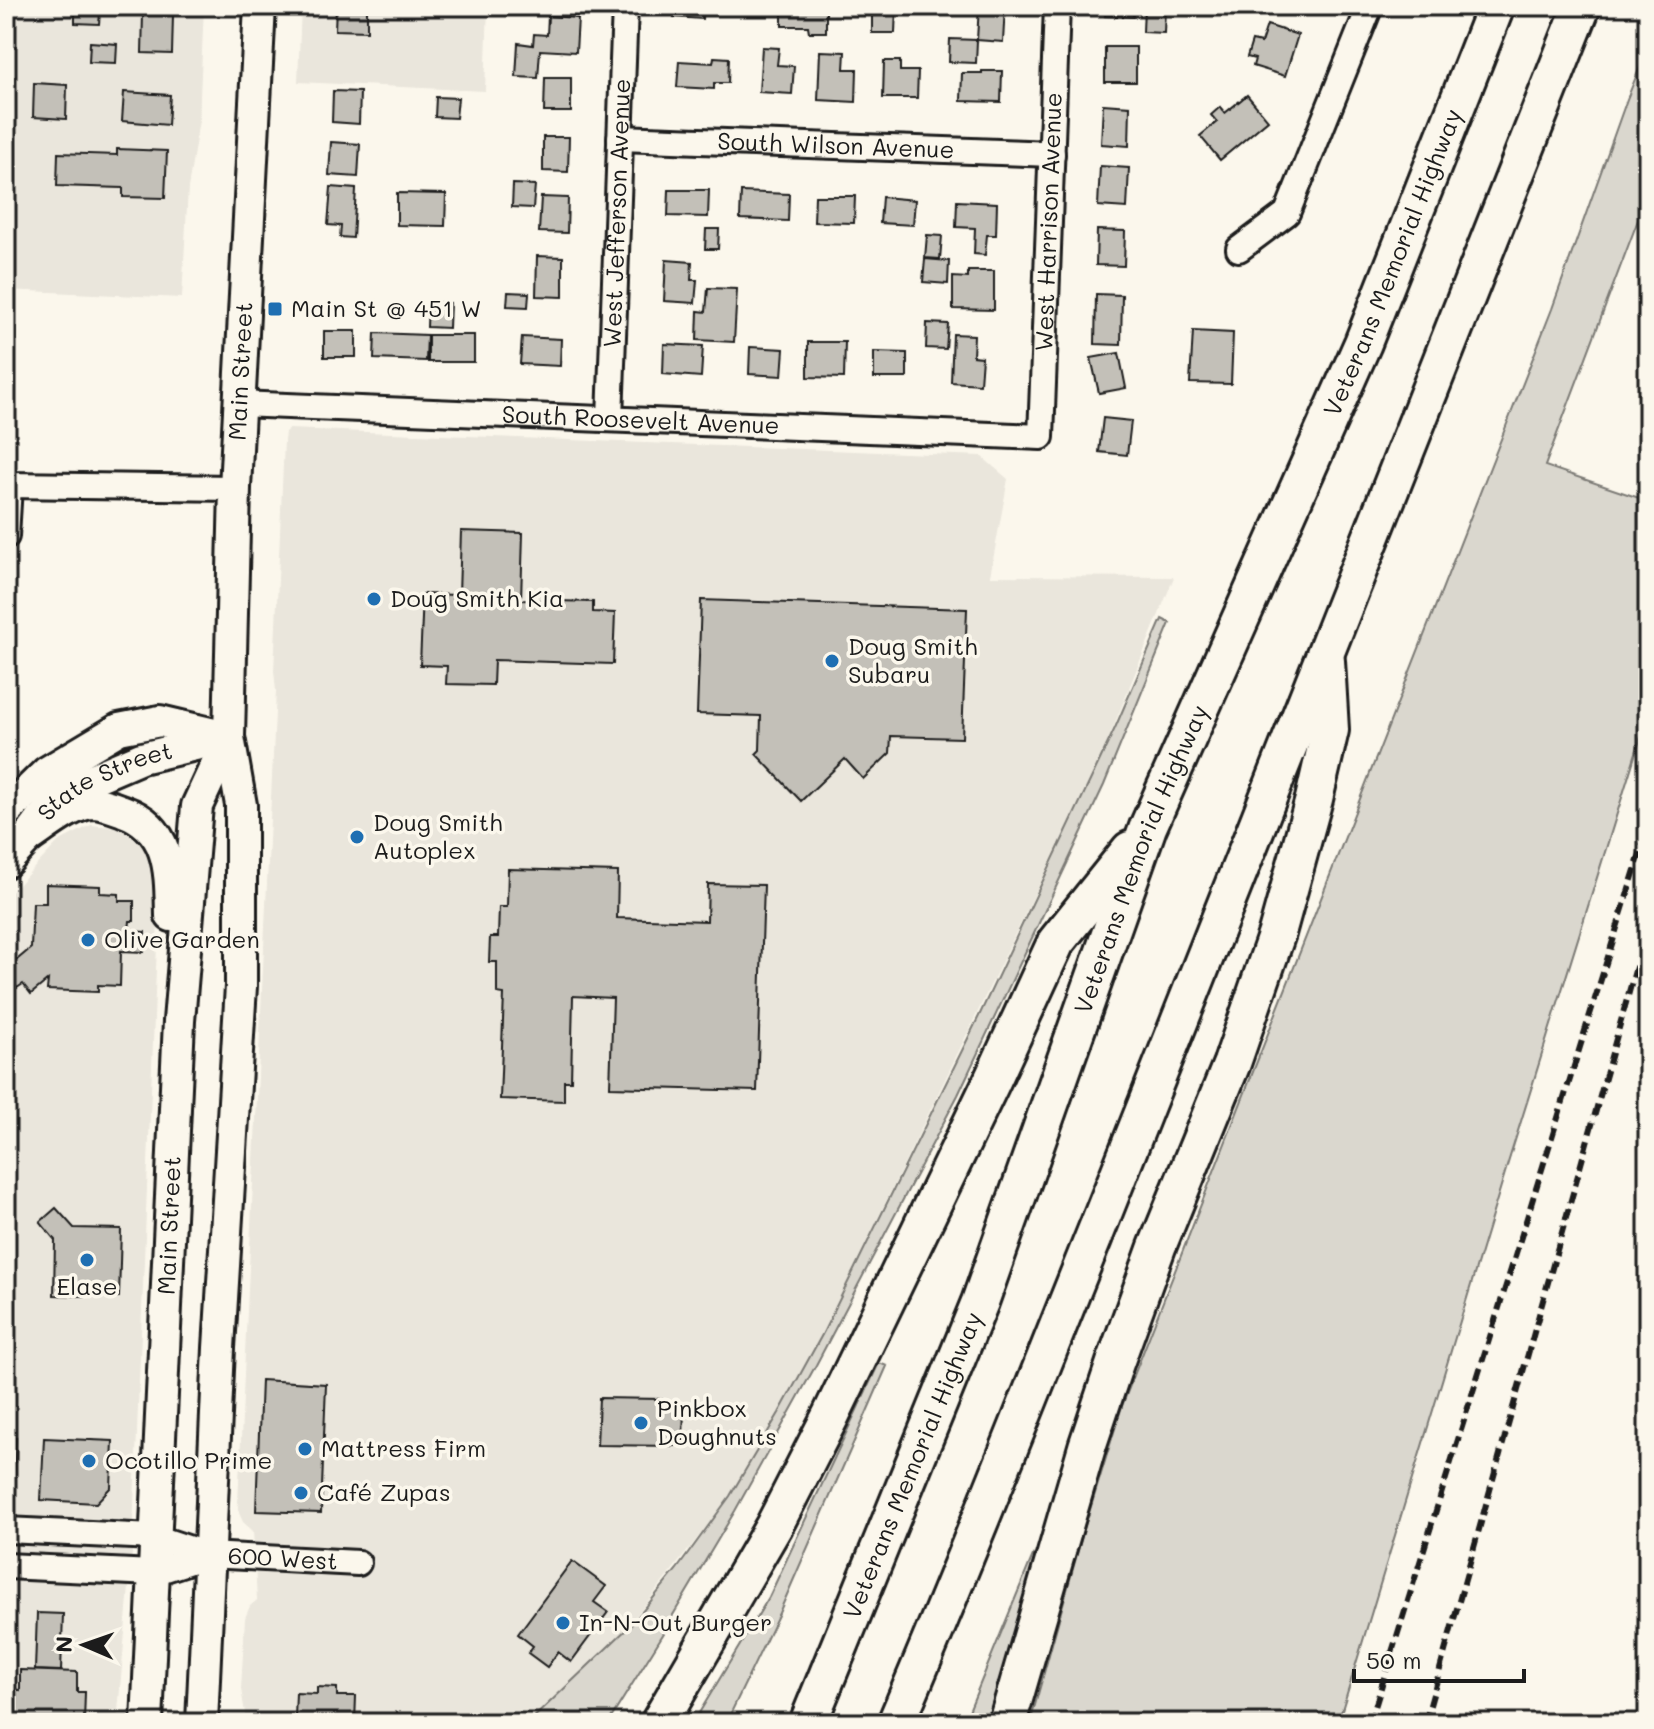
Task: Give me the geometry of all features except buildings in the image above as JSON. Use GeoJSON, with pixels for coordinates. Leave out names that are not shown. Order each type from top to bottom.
{"type":"FeatureCollection","features":[{"type":"Feature","properties":{"kind":"highway","name":"Veterans Memorial Highway"},"geometry":{"type":"LineString","coordinates":[[808,1723],[980,1302],[1148,827],[1363,343],[1496,6]]}},
{"type":"Feature","properties":{"kind":"highway"},"geometry":{"type":"LineString","coordinates":[[896,1723],[957,1579],[1205,960],[1582,6]]}},
{"type":"Feature","properties":{"kind":"highway"},"geometry":{"type":"LineString","coordinates":[[1007,1723],[1082,1462],[1110,1377],[1157,1247],[1232,1063],[1277,933],[1330,730],[1325,651]]}},
{"type":"Feature","properties":{"kind":"highway"},"geometry":{"type":"LineString","coordinates":[[659,1723],[774,1526],[830,1417],[1056,942],[1148,827]]}},
{"type":"Feature","properties":{"kind":"highway"},"geometry":{"type":"LineString","coordinates":[[643,1723],[708,1637]]}},
{"type":"Feature","properties":{"kind":"main road","name":"Main Street"},"geometry":{"type":"LineString","coordinates":[[202,1723],[208,1555],[241,986],[241,805],[229,737],[235,488],[260,6]]}},
{"type":"Feature","properties":{"kind":"main road","name":"State Street"},"geometry":{"type":"LineString","coordinates":[[8,807],[47,772],[119,729],[160,721],[229,737]]}},
{"type":"Feature","properties":{"kind":"main road","name":"Main Street"},"geometry":{"type":"LineString","coordinates":[[147,1723],[179,1021],[197,806],[229,737]]}},
{"type":"Feature","properties":{"kind":"main road","name":"State Street"},"geometry":{"type":"LineString","coordinates":[[28,838],[54,803],[85,782],[141,758],[229,737]]}},
{"type":"Feature","properties":{"kind":"main road","name":"State Street"},"geometry":{"type":"LineString","coordinates":[[28,838],[70,810],[93,803],[137,816],[150,829],[162,845],[169,867],[169,981],[179,1021]]}},
{"type":"Feature","properties":{"kind":"main road"},"geometry":{"type":"LineString","coordinates":[[6,862],[28,838]]}},
{"type":"Feature","properties":{"kind":"street","name":"West Jefferson Avenue"},"geometry":{"type":"LineString","coordinates":[[610,419],[625,6]]}},
{"type":"Feature","properties":{"kind":"street","name":"West Harrison Avenue"},"geometry":{"type":"LineString","coordinates":[[1041,437],[1057,6]]}},
{"type":"Feature","properties":{"kind":"street"},"geometry":{"type":"LineString","coordinates":[[1239,249],[1287,213],[1370,6]]}},
{"type":"Feature","properties":{"kind":"street","name":"South Wilson Avenue"},"geometry":{"type":"LineString","coordinates":[[620,138],[1052,154]]}},
{"type":"Feature","properties":{"kind":"street","name":"South Roosevelt Avenue"},"geometry":{"type":"LineString","coordinates":[[241,404],[1041,437]]}},
{"type":"Feature","properties":{"kind":"street"},"geometry":{"type":"LineString","coordinates":[[6,536],[7,486],[235,488]]}},
{"type":"Feature","properties":{"kind":"street"},"geometry":{"type":"LineString","coordinates":[[6,1530],[154,1537],[208,1555]]}},
{"type":"Feature","properties":{"kind":"street"},"geometry":{"type":"LineString","coordinates":[[6,1566],[153,1573],[208,1555]]}},
{"type":"Feature","properties":{"kind":"street","name":"600 West"},"geometry":{"type":"LineString","coordinates":[[208,1555],[358,1563]]}},
{"type":"Feature","properties":{"kind":"shaded area"},"geometry":{"type":"Polygon","coordinates":[[[6,6],[204,6],[199,120],[188,188],[182,298],[6,290],[6,6]]]}},
{"type":"Feature","properties":{"kind":"shaded area"},"geometry":{"type":"Polygon","coordinates":[[[301,6],[488,6],[485,91],[298,82],[301,6]]]}},
{"type":"Feature","properties":{"kind":"shaded area"},"geometry":{"type":"Polygon","coordinates":[[[1648,47],[1648,215],[1641,212],[1545,466],[1648,501],[1648,714],[1338,1723],[1030,1723],[1122,1406],[1552,309],[1648,47]]]}},
{"type":"Feature","properties":{"kind":"shaded area","name":"Doug Smith Autoplex"},"geometry":{"type":"Polygon","coordinates":[[[289,429],[981,456],[1008,479],[990,576],[1174,577],[1102,755],[821,1336],[753,1458],[707,1526],[619,1638],[527,1723],[245,1723],[241,1689],[245,1618],[250,1606],[257,1600],[253,1531],[243,1522],[238,1503],[276,691],[274,671],[284,441],[285,432],[289,429]]]}},
{"type":"Feature","properties":{"kind":"shaded area"},"geometry":{"type":"Polygon","coordinates":[[[1162,619],[1170,623],[1104,785],[958,1095],[816,1365],[735,1511],[608,1723],[528,1723],[632,1624],[677,1569],[730,1496],[779,1413],[823,1333],[979,1016],[1115,728],[1162,619]]]}},
{"type":"Feature","properties":{"kind":"shaded area"},"geometry":{"type":"Polygon","coordinates":[[[91,825],[122,828],[141,843],[160,872],[132,1553],[117,1723],[6,1723],[6,898],[58,842],[91,825]]]}},
{"type":"Feature","properties":{"kind":"shaded area"},"geometry":{"type":"Polygon","coordinates":[[[879,1363],[887,1366],[779,1613],[726,1723],[693,1723],[769,1597],[879,1363]]]}},
{"type":"Feature","properties":{"kind":"shaded area"},"geometry":{"type":"Polygon","coordinates":[[[1033,1555],[1035,1558],[989,1723],[964,1723],[1033,1555]]]}},
{"type":"Feature","properties":{"kind":"railway"},"geometry":{"type":"LineString","coordinates":[[1370,1723],[1648,828]]}},
{"type":"Feature","properties":{"kind":"railway"},"geometry":{"type":"LineString","coordinates":[[1425,1723],[1648,924]]}},
{"type":"Feature","properties":{"kind":"place","name":"Main St @ 451 W"},"geometry":{"type":"Point","coordinates":[275,309]}},
{"type":"Feature","properties":{"kind":"place","name":"Doug Smith Kia"},"geometry":{"type":"Point","coordinates":[374,599]}},
{"type":"Feature","properties":{"kind":"place","name":"Doug Smith Subaru"},"geometry":{"type":"Point","coordinates":[832,661]}},
{"type":"Feature","properties":{"kind":"place","name":"Doug Smith Autoplex"},"geometry":{"type":"Point","coordinates":[357,837]}},
{"type":"Feature","properties":{"kind":"place","name":"Olive Garden"},"geometry":{"type":"Point","coordinates":[88,940]}},
{"type":"Feature","properties":{"kind":"place","name":"Elase"},"geometry":{"type":"Point","coordinates":[87,1260]}},
{"type":"Feature","properties":{"kind":"place","name":"Pinkbox Doughnuts"},"geometry":{"type":"Point","coordinates":[641,1423]}},
{"type":"Feature","properties":{"kind":"place","name":"Mattress Firm"},"geometry":{"type":"Point","coordinates":[305,1449]}},
{"type":"Feature","properties":{"kind":"place","name":"Ocotillo Prime"},"geometry":{"type":"Point","coordinates":[89,1461]}},
{"type":"Feature","properties":{"kind":"place","name":"Café Zupas"},"geometry":{"type":"Point","coordinates":[301,1493]}},
{"type":"Feature","properties":{"kind":"place","name":"In-N-Out Burger"},"geometry":{"type":"Point","coordinates":[563,1623]}}]}
